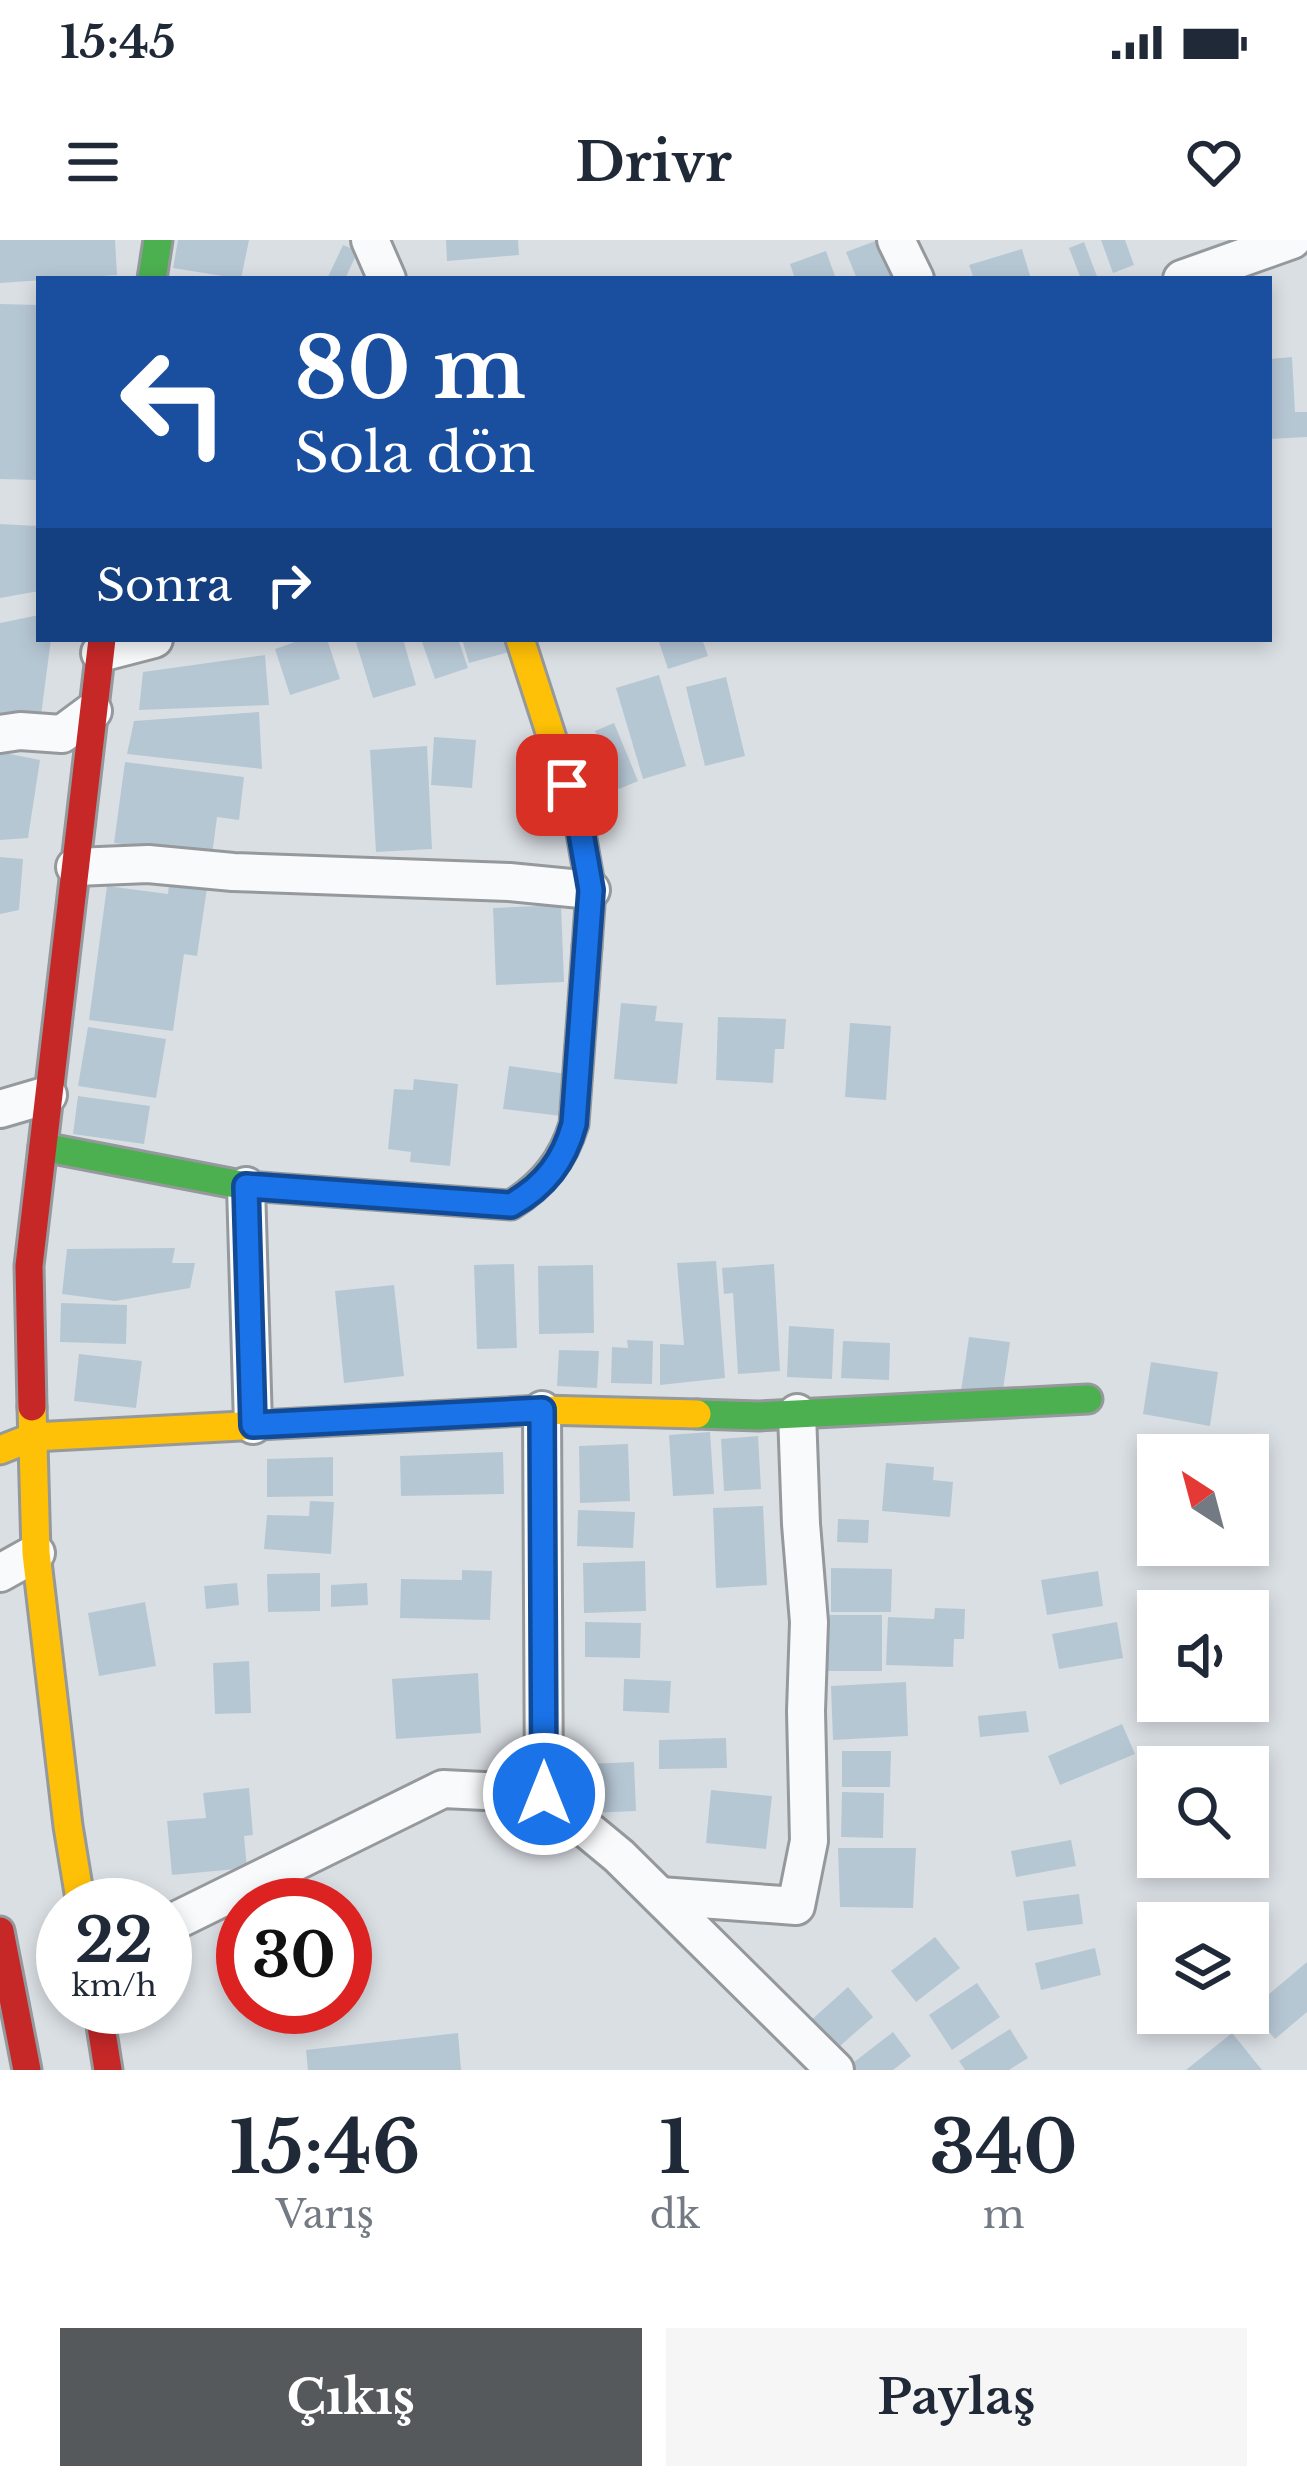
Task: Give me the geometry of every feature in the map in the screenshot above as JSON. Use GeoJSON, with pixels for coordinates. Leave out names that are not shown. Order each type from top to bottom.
{"type":"FeatureCollection","features":[{"type":"Feature","properties":{"kind":"street"},"geometry":{"type":"LineString","coordinates":[[152,276],[158,240]]}},
{"type":"Feature","properties":{"kind":"street"},"geometry":{"type":"LineString","coordinates":[[370,240],[386,276]]}},
{"type":"Feature","properties":{"kind":"street"},"geometry":{"type":"LineString","coordinates":[[896,240],[914,276]]}},
{"type":"Feature","properties":{"kind":"street"},"geometry":{"type":"LineString","coordinates":[[1190,276],[1292,240]]}},
{"type":"Feature","properties":{"kind":"street"},"geometry":{"type":"LineString","coordinates":[[77,1878],[36,1553],[29,1266],[101,646],[131,642]]}},
{"type":"Feature","properties":{"kind":"street"},"geometry":{"type":"LineString","coordinates":[[43,1147],[246,1186],[511,1205],[541,1184],[563,1155],[574,1124],[591,890],[579,822],[521,642]]}},
{"type":"Feature","properties":{"kind":"street"},"geometry":{"type":"LineString","coordinates":[[0,734],[62,734],[93,711]]}},
{"type":"Feature","properties":{"kind":"street"},"geometry":{"type":"LineString","coordinates":[[75,867],[148,864],[591,890]]}},
{"type":"Feature","properties":{"kind":"street"},"geometry":{"type":"LineString","coordinates":[[0,1109],[48,1095]]}},
{"type":"Feature","properties":{"kind":"street"},"geometry":{"type":"LineString","coordinates":[[246,1186],[253,1425]]}},
{"type":"Feature","properties":{"kind":"street"},"geometry":{"type":"LineString","coordinates":[[6,1342],[29,1266]]}},
{"type":"Feature","properties":{"kind":"street"},"geometry":{"type":"LineString","coordinates":[[0,1450],[33,1438],[542,1410],[759,1416],[1088,1399]]}},
{"type":"Feature","properties":{"kind":"street"},"geometry":{"type":"LineString","coordinates":[[542,1410],[544,1794]]}},
{"type":"Feature","properties":{"kind":"street"},"geometry":{"type":"LineString","coordinates":[[660,1895],[796,1906],[809,1840],[809,1622],[797,1413]]}},
{"type":"Feature","properties":{"kind":"street"},"geometry":{"type":"LineString","coordinates":[[0,1573],[36,1553]]}},
{"type":"Feature","properties":{"kind":"street"},"geometry":{"type":"LineString","coordinates":[[192,1913],[443,1789],[544,1794],[620,1856],[836,2070]]}},
{"type":"Feature","properties":{"kind":"street"},"geometry":{"type":"LineString","coordinates":[[0,1930],[5,1993],[27,2070]]}},
{"type":"Feature","properties":{"kind":"street"},"geometry":{"type":"LineString","coordinates":[[102,2034],[108,2070]]}},
{"type":"Feature","properties":{"kind":"building"},"geometry":{"type":"Polygon","coordinates":[[[0,240],[115,240],[117,275],[36,276],[36,281],[0,283],[0,240]]]}},
{"type":"Feature","properties":{"kind":"building"},"geometry":{"type":"Polygon","coordinates":[[[178,240],[249,240],[242,276],[173,268],[178,240]]]}},
{"type":"Feature","properties":{"kind":"building"},"geometry":{"type":"Polygon","coordinates":[[[446,240],[518,240],[519,255],[447,261],[446,240]]]}},
{"type":"Feature","properties":{"kind":"building"},"geometry":{"type":"Polygon","coordinates":[[[887,240],[901,276],[856,276],[846,252],[887,240]]]}},
{"type":"Feature","properties":{"kind":"building"},"geometry":{"type":"Polygon","coordinates":[[[1101,240],[1125,240],[1134,265],[1113,273],[1101,240]]]}},
{"type":"Feature","properties":{"kind":"building"},"geometry":{"type":"Polygon","coordinates":[[[1084,242],[1097,276],[1080,276],[1069,248],[1084,242]]]}},
{"type":"Feature","properties":{"kind":"building"},"geometry":{"type":"Polygon","coordinates":[[[343,245],[358,251],[346,276],[328,276],[343,245]]]}},
{"type":"Feature","properties":{"kind":"building"},"geometry":{"type":"Polygon","coordinates":[[[1022,249],[1030,276],[973,276],[969,265],[1022,249]]]}},
{"type":"Feature","properties":{"kind":"building"},"geometry":{"type":"Polygon","coordinates":[[[826,251],[835,276],[794,276],[790,264],[826,251]]]}},
{"type":"Feature","properties":{"kind":"building"},"geometry":{"type":"Polygon","coordinates":[[[0,304],[36,305],[36,480],[0,479],[0,304]]]}},
{"type":"Feature","properties":{"kind":"building"},"geometry":{"type":"Polygon","coordinates":[[[1292,357],[1295,412],[1307,412],[1307,437],[1272,439],[1272,359],[1292,357]]]}},
{"type":"Feature","properties":{"kind":"building"},"geometry":{"type":"Polygon","coordinates":[[[0,524],[36,526],[36,592],[0,598],[0,524]]]}},
{"type":"Feature","properties":{"kind":"building"},"geometry":{"type":"Polygon","coordinates":[[[36,616],[36,642],[51,642],[40,723],[0,723],[0,623],[36,616]]]}},
{"type":"Feature","properties":{"kind":"building"},"geometry":{"type":"Polygon","coordinates":[[[295,642],[328,642],[340,679],[290,695],[275,649],[295,642]]]}},
{"type":"Feature","properties":{"kind":"building"},"geometry":{"type":"Polygon","coordinates":[[[356,642],[404,642],[416,685],[373,698],[356,642]]]}},
{"type":"Feature","properties":{"kind":"building"},"geometry":{"type":"Polygon","coordinates":[[[422,642],[459,642],[468,668],[435,679],[422,642]]]}},
{"type":"Feature","properties":{"kind":"building"},"geometry":{"type":"Polygon","coordinates":[[[463,642],[506,642],[509,652],[469,663],[463,642]]]}},
{"type":"Feature","properties":{"kind":"building"},"geometry":{"type":"Polygon","coordinates":[[[659,642],[703,642],[708,656],[668,669],[659,642]]]}},
{"type":"Feature","properties":{"kind":"building"},"geometry":{"type":"Polygon","coordinates":[[[265,655],[269,705],[139,710],[143,672],[265,655]]]}},
{"type":"Feature","properties":{"kind":"building"},"geometry":{"type":"Polygon","coordinates":[[[659,675],[686,766],[643,779],[616,688],[659,675]]]}},
{"type":"Feature","properties":{"kind":"building"},"geometry":{"type":"Polygon","coordinates":[[[726,677],[745,756],[705,766],[686,687],[726,677]]]}},
{"type":"Feature","properties":{"kind":"building"},"geometry":{"type":"Polygon","coordinates":[[[259,712],[262,769],[127,754],[134,721],[259,712]]]}},
{"type":"Feature","properties":{"kind":"building"},"geometry":{"type":"Polygon","coordinates":[[[614,723],[638,781],[619,789],[595,731],[614,723]]]}},
{"type":"Feature","properties":{"kind":"building"},"geometry":{"type":"Polygon","coordinates":[[[434,737],[476,740],[472,788],[431,785],[434,737]]]}},
{"type":"Feature","properties":{"kind":"building"},"geometry":{"type":"Polygon","coordinates":[[[427,746],[432,849],[376,852],[370,750],[427,746]]]}},
{"type":"Feature","properties":{"kind":"building"},"geometry":{"type":"Polygon","coordinates":[[[0,752],[40,760],[28,838],[0,840],[0,752]]]}},
{"type":"Feature","properties":{"kind":"building"},"geometry":{"type":"Polygon","coordinates":[[[125,762],[244,777],[239,820],[217,817],[212,855],[114,843],[125,762]]]}},
{"type":"Feature","properties":{"kind":"building"},"geometry":{"type":"Polygon","coordinates":[[[0,857],[23,859],[19,910],[0,914],[0,857]]]}},
{"type":"Feature","properties":{"kind":"building"},"geometry":{"type":"Polygon","coordinates":[[[169,883],[207,888],[197,956],[184,954],[173,1031],[89,1020],[107,886],[168,894],[169,883]]]}},
{"type":"Feature","properties":{"kind":"building"},"geometry":{"type":"Polygon","coordinates":[[[561,905],[564,982],[496,985],[493,908],[561,905]]]}},
{"type":"Feature","properties":{"kind":"building"},"geometry":{"type":"Polygon","coordinates":[[[621,1003],[657,1006],[655,1021],[683,1023],[677,1084],[614,1079],[621,1003]]]}},
{"type":"Feature","properties":{"kind":"building"},"geometry":{"type":"Polygon","coordinates":[[[718,1017],[786,1019],[784,1049],[775,1049],[773,1083],[716,1080],[718,1017]]]}},
{"type":"Feature","properties":{"kind":"building"},"geometry":{"type":"Polygon","coordinates":[[[850,1023],[891,1026],[886,1100],[845,1097],[850,1023]]]}},
{"type":"Feature","properties":{"kind":"building"},"geometry":{"type":"Polygon","coordinates":[[[88,1027],[166,1039],[156,1098],[78,1086],[88,1027]]]}},
{"type":"Feature","properties":{"kind":"building"},"geometry":{"type":"Polygon","coordinates":[[[509,1066],[567,1074],[561,1116],[503,1109],[509,1066]]]}},
{"type":"Feature","properties":{"kind":"building"},"geometry":{"type":"Polygon","coordinates":[[[414,1079],[458,1084],[450,1166],[410,1162],[411,1152],[388,1149],[394,1089],[413,1090],[414,1079]]]}},
{"type":"Feature","properties":{"kind":"building"},"geometry":{"type":"Polygon","coordinates":[[[78,1096],[150,1106],[144,1144],[73,1134],[78,1096]]]}},
{"type":"Feature","properties":{"kind":"building"},"geometry":{"type":"Polygon","coordinates":[[[175,1248],[172,1263],[195,1263],[190,1288],[115,1301],[62,1294],[67,1249],[175,1248]]]}},
{"type":"Feature","properties":{"kind":"building"},"geometry":{"type":"Polygon","coordinates":[[[716,1261],[725,1378],[660,1385],[660,1344],[684,1345],[677,1263],[716,1261]]]}},
{"type":"Feature","properties":{"kind":"building"},"geometry":{"type":"Polygon","coordinates":[[[514,1264],[517,1348],[477,1349],[474,1265],[514,1264]]]}},
{"type":"Feature","properties":{"kind":"building"},"geometry":{"type":"Polygon","coordinates":[[[774,1264],[780,1371],[738,1374],[733,1293],[724,1294],[722,1268],[774,1264]]]}},
{"type":"Feature","properties":{"kind":"building"},"geometry":{"type":"Polygon","coordinates":[[[593,1265],[594,1333],[539,1334],[538,1266],[593,1265]]]}},
{"type":"Feature","properties":{"kind":"building"},"geometry":{"type":"Polygon","coordinates":[[[394,1285],[404,1376],[344,1383],[335,1291],[394,1285]]]}},
{"type":"Feature","properties":{"kind":"building"},"geometry":{"type":"Polygon","coordinates":[[[61,1303],[127,1305],[126,1344],[60,1342],[61,1303]]]}},
{"type":"Feature","properties":{"kind":"building"},"geometry":{"type":"Polygon","coordinates":[[[789,1326],[834,1329],[832,1379],[787,1377],[789,1326]]]}},
{"type":"Feature","properties":{"kind":"building"},"geometry":{"type":"Polygon","coordinates":[[[969,1337],[1010,1342],[1002,1396],[961,1391],[969,1337]]]}},
{"type":"Feature","properties":{"kind":"building"},"geometry":{"type":"Polygon","coordinates":[[[627,1340],[653,1341],[652,1384],[611,1383],[612,1347],[628,1348],[627,1340]]]}},
{"type":"Feature","properties":{"kind":"building"},"geometry":{"type":"Polygon","coordinates":[[[843,1341],[890,1343],[889,1380],[841,1378],[843,1341]]]}},
{"type":"Feature","properties":{"kind":"building"},"geometry":{"type":"Polygon","coordinates":[[[559,1350],[599,1351],[597,1388],[557,1386],[559,1350]]]}},
{"type":"Feature","properties":{"kind":"building"},"geometry":{"type":"Polygon","coordinates":[[[79,1354],[142,1361],[136,1408],[74,1401],[79,1354]]]}},
{"type":"Feature","properties":{"kind":"building"},"geometry":{"type":"Polygon","coordinates":[[[1151,1362],[1218,1372],[1210,1426],[1143,1414],[1151,1362]]]}},
{"type":"Feature","properties":{"kind":"building"},"geometry":{"type":"Polygon","coordinates":[[[710,1432],[714,1494],[673,1496],[669,1435],[710,1432]]]}},
{"type":"Feature","properties":{"kind":"building"},"geometry":{"type":"Polygon","coordinates":[[[758,1436],[761,1489],[724,1491],[721,1439],[758,1436]]]}},
{"type":"Feature","properties":{"kind":"building"},"geometry":{"type":"Polygon","coordinates":[[[628,1444],[630,1501],[580,1503],[579,1446],[628,1444]]]}},
{"type":"Feature","properties":{"kind":"building"},"geometry":{"type":"Polygon","coordinates":[[[503,1452],[504,1494],[401,1496],[400,1456],[503,1452]]]}},
{"type":"Feature","properties":{"kind":"building"},"geometry":{"type":"Polygon","coordinates":[[[333,1457],[333,1496],[267,1497],[267,1459],[333,1457]]]}},
{"type":"Feature","properties":{"kind":"building"},"geometry":{"type":"Polygon","coordinates":[[[886,1463],[934,1467],[933,1480],[953,1482],[950,1517],[882,1511],[886,1463]]]}},
{"type":"Feature","properties":{"kind":"building"},"geometry":{"type":"Polygon","coordinates":[[[310,1501],[334,1502],[331,1554],[264,1549],[267,1515],[309,1516],[310,1501]]]}},
{"type":"Feature","properties":{"kind":"building"},"geometry":{"type":"Polygon","coordinates":[[[763,1506],[767,1585],[716,1588],[713,1508],[763,1506]]]}},
{"type":"Feature","properties":{"kind":"building"},"geometry":{"type":"Polygon","coordinates":[[[578,1510],[635,1512],[633,1548],[577,1546],[578,1510]]]}},
{"type":"Feature","properties":{"kind":"building"},"geometry":{"type":"Polygon","coordinates":[[[838,1519],[869,1520],[868,1543],[837,1542],[838,1519]]]}},
{"type":"Feature","properties":{"kind":"building"},"geometry":{"type":"Polygon","coordinates":[[[645,1561],[646,1611],[584,1613],[583,1563],[645,1561]]]}},
{"type":"Feature","properties":{"kind":"building"},"geometry":{"type":"Polygon","coordinates":[[[831,1568],[892,1569],[891,1612],[831,1612],[831,1568]]]}},
{"type":"Feature","properties":{"kind":"building"},"geometry":{"type":"Polygon","coordinates":[[[462,1570],[492,1571],[490,1620],[400,1618],[401,1579],[462,1580],[462,1570]]]}},
{"type":"Feature","properties":{"kind":"building"},"geometry":{"type":"Polygon","coordinates":[[[1098,1571],[1103,1606],[1047,1615],[1041,1580],[1098,1571]]]}},
{"type":"Feature","properties":{"kind":"building"},"geometry":{"type":"Polygon","coordinates":[[[320,1573],[320,1611],[268,1612],[267,1574],[320,1573]]]}},
{"type":"Feature","properties":{"kind":"building"},"geometry":{"type":"Polygon","coordinates":[[[237,1583],[239,1605],[206,1609],[204,1586],[237,1583]]]}},
{"type":"Feature","properties":{"kind":"building"},"geometry":{"type":"Polygon","coordinates":[[[367,1583],[368,1605],[331,1607],[331,1585],[367,1583]]]}},
{"type":"Feature","properties":{"kind":"building"},"geometry":{"type":"Polygon","coordinates":[[[145,1602],[156,1666],[99,1676],[88,1613],[145,1602]]]}},
{"type":"Feature","properties":{"kind":"building"},"geometry":{"type":"Polygon","coordinates":[[[935,1608],[965,1609],[964,1639],[954,1639],[953,1667],[886,1665],[888,1617],[934,1619],[935,1608]]]}},
{"type":"Feature","properties":{"kind":"building"},"geometry":{"type":"Polygon","coordinates":[[[821,1615],[882,1615],[882,1671],[820,1671],[821,1615]]]}},
{"type":"Feature","properties":{"kind":"building"},"geometry":{"type":"Polygon","coordinates":[[[585,1622],[641,1623],[640,1658],[585,1657],[585,1622]]]}},
{"type":"Feature","properties":{"kind":"building"},"geometry":{"type":"Polygon","coordinates":[[[1117,1622],[1123,1658],[1059,1669],[1052,1634],[1117,1622]]]}},
{"type":"Feature","properties":{"kind":"building"},"geometry":{"type":"Polygon","coordinates":[[[249,1661],[251,1713],[215,1714],[213,1663],[249,1661]]]}},
{"type":"Feature","properties":{"kind":"building"},"geometry":{"type":"Polygon","coordinates":[[[478,1673],[481,1733],[396,1739],[392,1679],[478,1673]]]}},
{"type":"Feature","properties":{"kind":"building"},"geometry":{"type":"Polygon","coordinates":[[[624,1679],[671,1681],[669,1713],[623,1711],[624,1679]]]}},
{"type":"Feature","properties":{"kind":"building"},"geometry":{"type":"Polygon","coordinates":[[[906,1682],[908,1736],[833,1740],[831,1686],[906,1682]]]}},
{"type":"Feature","properties":{"kind":"building"},"geometry":{"type":"Polygon","coordinates":[[[1026,1711],[1029,1732],[980,1737],[978,1716],[1026,1711]]]}},
{"type":"Feature","properties":{"kind":"building"},"geometry":{"type":"Polygon","coordinates":[[[1122,1724],[1135,1754],[1060,1785],[1048,1756],[1122,1724]]]}},
{"type":"Feature","properties":{"kind":"building"},"geometry":{"type":"Polygon","coordinates":[[[726,1738],[727,1768],[659,1769],[659,1740],[726,1738]]]}},
{"type":"Feature","properties":{"kind":"building"},"geometry":{"type":"Polygon","coordinates":[[[842,1751],[891,1751],[890,1787],[842,1787],[842,1751]]]}},
{"type":"Feature","properties":{"kind":"building"},"geometry":{"type":"Polygon","coordinates":[[[634,1762],[636,1811],[589,1813],[587,1764],[634,1762]]]}},
{"type":"Feature","properties":{"kind":"building"},"geometry":{"type":"Polygon","coordinates":[[[249,1788],[253,1835],[244,1836],[247,1868],[172,1875],[167,1821],[206,1818],[203,1793],[249,1788]]]}},
{"type":"Feature","properties":{"kind":"building"},"geometry":{"type":"Polygon","coordinates":[[[711,1790],[772,1796],[766,1849],[706,1843],[711,1790]]]}},
{"type":"Feature","properties":{"kind":"building"},"geometry":{"type":"Polygon","coordinates":[[[842,1792],[884,1793],[883,1838],[841,1837],[842,1792]]]}},
{"type":"Feature","properties":{"kind":"building"},"geometry":{"type":"Polygon","coordinates":[[[1071,1840],[1076,1866],[1016,1877],[1011,1851],[1071,1840]]]}},
{"type":"Feature","properties":{"kind":"building"},"geometry":{"type":"Polygon","coordinates":[[[838,1848],[916,1848],[913,1908],[840,1907],[838,1848]]]}},
{"type":"Feature","properties":{"kind":"building"},"geometry":{"type":"Polygon","coordinates":[[[1079,1894],[1083,1924],[1027,1931],[1023,1901],[1079,1894]]]}},
{"type":"Feature","properties":{"kind":"building"},"geometry":{"type":"Polygon","coordinates":[[[935,1937],[960,1968],[916,2002],[891,1971],[935,1937]]]}},
{"type":"Feature","properties":{"kind":"building"},"geometry":{"type":"Polygon","coordinates":[[[1095,1948],[1101,1975],[1041,1990],[1035,1963],[1095,1948]]]}},
{"type":"Feature","properties":{"kind":"building"},"geometry":{"type":"Polygon","coordinates":[[[1307,1962],[1307,2012],[1275,2039],[1269,2032],[1269,1994],[1307,1962]]]}},
{"type":"Feature","properties":{"kind":"building"},"geometry":{"type":"Polygon","coordinates":[[[977,1983],[1000,2017],[952,2050],[929,2015],[977,1983]]]}},
{"type":"Feature","properties":{"kind":"building"},"geometry":{"type":"Polygon","coordinates":[[[848,1987],[873,2017],[832,2053],[808,2023],[848,1987]]]}},
{"type":"Feature","properties":{"kind":"building"},"geometry":{"type":"Polygon","coordinates":[[[1010,2029],[1028,2058],[1009,2070],[965,2070],[959,2061],[1010,2029]]]}},
{"type":"Feature","properties":{"kind":"building"},"geometry":{"type":"Polygon","coordinates":[[[893,2032],[911,2056],[893,2070],[853,2070],[849,2066],[893,2032]]]}},
{"type":"Feature","properties":{"kind":"building"},"geometry":{"type":"Polygon","coordinates":[[[458,2033],[461,2070],[308,2070],[306,2050],[458,2033]]]}},
{"type":"Feature","properties":{"kind":"building"},"geometry":{"type":"Polygon","coordinates":[[[1233,2034],[1262,2070],[1186,2070],[1233,2034]]]}},
{"type":"Feature","properties":{"kind":"traffic: fast"},"geometry":{"type":"LineString","coordinates":[[152,276],[158,240]]}},
{"type":"Feature","properties":{"kind":"traffic: fast"},"geometry":{"type":"LineString","coordinates":[[43,1147],[246,1186],[511,1205],[550,1170],[574,1124],[587,947]]}},
{"type":"Feature","properties":{"kind":"traffic: fast"},"geometry":{"type":"LineString","coordinates":[[697,1414],[759,1416],[1088,1399]]}},
{"type":"Feature","properties":{"kind":"traffic: slow"},"geometry":{"type":"LineString","coordinates":[[521,642],[579,822],[591,890],[587,947]]}},
{"type":"Feature","properties":{"kind":"traffic: slow"},"geometry":{"type":"LineString","coordinates":[[32,1407],[36,1553],[77,1878]]}},
{"type":"Feature","properties":{"kind":"traffic: slow"},"geometry":{"type":"LineString","coordinates":[[0,1450],[33,1437],[542,1410],[697,1414]]}},
{"type":"Feature","properties":{"kind":"traffic: jam"},"geometry":{"type":"LineString","coordinates":[[32,1407],[29,1266],[102,642]]}},
{"type":"Feature","properties":{"kind":"traffic: jam"},"geometry":{"type":"LineString","coordinates":[[0,1931],[27,2070]]}},
{"type":"Feature","properties":{"kind":"traffic: jam"},"geometry":{"type":"LineString","coordinates":[[102,2034],[108,2070]]}},
{"type":"Feature","properties":{"kind":"route"},"geometry":{"type":"LineString","coordinates":[[544,1794],[542,1410],[253,1425],[246,1186],[511,1205],[554,1171],[574,1124],[591,890],[567,785]]}}]}
